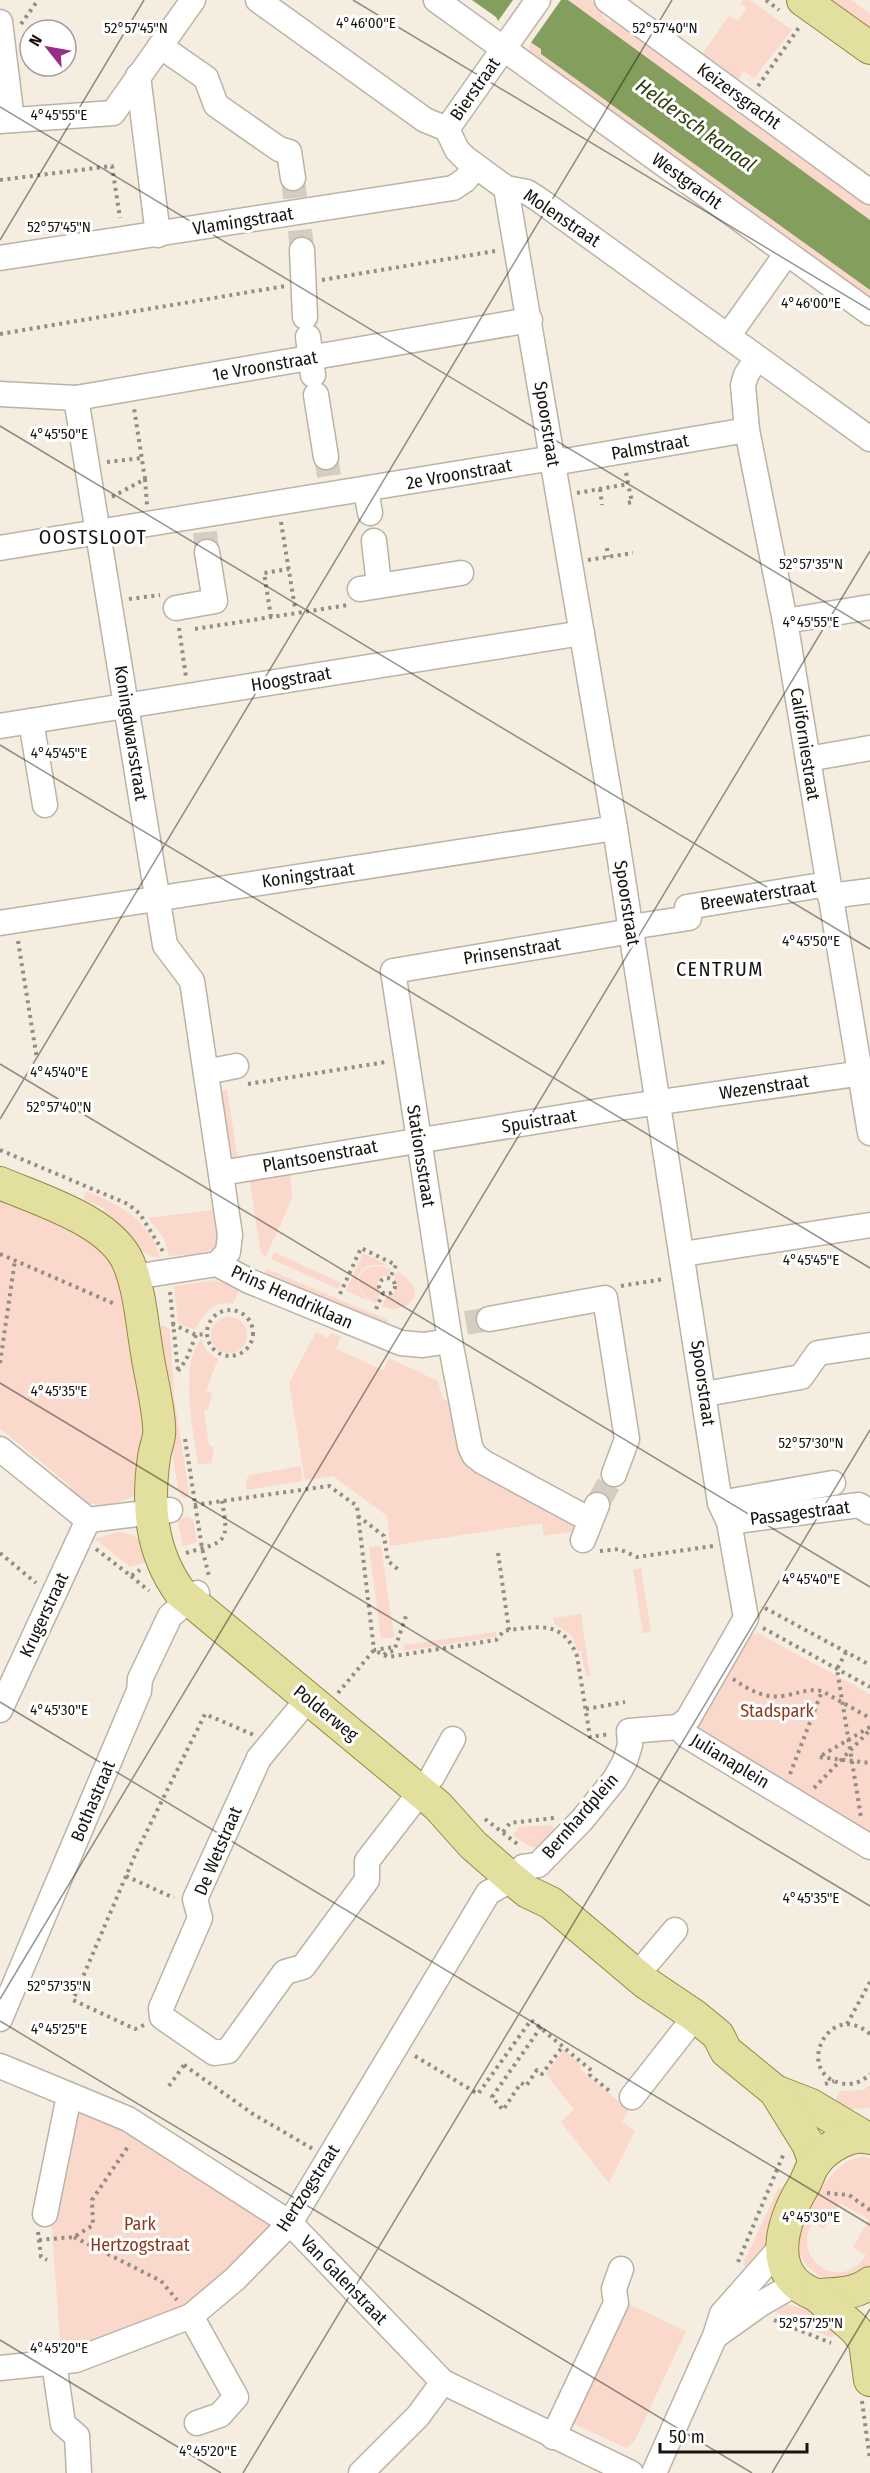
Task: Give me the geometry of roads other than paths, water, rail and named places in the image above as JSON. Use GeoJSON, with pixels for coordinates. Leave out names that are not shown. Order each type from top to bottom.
{"type":"FeatureCollection","features":[{"type":"Feature","properties":{"kind":"main road"},"geometry":{"type":"LineString","coordinates":[[802,13],[870,48]]}},
{"type":"Feature","properties":{"kind":"main road"},"geometry":{"type":"LineString","coordinates":[[0,1183],[94,1226],[112,1240],[123,1254],[134,1277],[159,1433],[153,1466],[172,1510]]}},
{"type":"Feature","properties":{"kind":"main road","name":"Polderweg"},"geometry":{"type":"LineString","coordinates":[[172,1510],[154,1535],[171,1558],[170,1577],[193,1596],[213,1621],[429,1799],[473,1845],[517,1873],[528,1892],[550,1903],[642,1979],[718,2035],[726,2051]]}},
{"type":"Feature","properties":{"kind":"main road","name":"Polderweg"},"geometry":{"type":"LineString","coordinates":[[642,1979],[686,2028],[709,2046],[726,2051],[775,2091],[802,2134],[815,2163]]}},
{"type":"Feature","properties":{"kind":"main road","name":"Polderweg"},"geometry":{"type":"LineString","coordinates":[[775,2091],[805,2101],[868,2135]]}},
{"type":"Feature","properties":{"kind":"main road"},"geometry":{"type":"LineString","coordinates":[[868,2135],[854,2137],[835,2146],[815,2163],[788,2214],[781,2247],[786,2267],[806,2289],[855,2329],[865,2342],[870,2380]]}},
{"type":"Feature","properties":{"kind":"main road"},"geometry":{"type":"LineString","coordinates":[[806,2289],[846,2293],[870,2283]]}},
{"type":"Feature","properties":{"kind":"street"},"geometry":{"type":"LineString","coordinates":[[0,22],[6,121],[113,113],[193,0]]}},
{"type":"Feature","properties":{"kind":"street"},"geometry":{"type":"LineString","coordinates":[[258,0],[425,120],[447,129]]}},
{"type":"Feature","properties":{"kind":"street","name":"Westgracht"},"geometry":{"type":"LineString","coordinates":[[436,0],[509,41],[787,253],[870,313]]}},
{"type":"Feature","properties":{"kind":"street","name":"Bierstraat"},"geometry":{"type":"LineString","coordinates":[[447,129],[538,0]]}},
{"type":"Feature","properties":{"kind":"street","name":"Keizersgracht"},"geometry":{"type":"LineString","coordinates":[[607,0],[870,192]]}},
{"type":"Feature","properties":{"kind":"street"},"geometry":{"type":"LineString","coordinates":[[160,46],[206,78],[216,105],[291,149],[310,357],[329,476]]}},
{"type":"Feature","properties":{"kind":"street"},"geometry":{"type":"LineString","coordinates":[[138,76],[158,235]]}},
{"type":"Feature","properties":{"kind":"street","name":"Molenstraat"},"geometry":{"type":"LineString","coordinates":[[447,129],[457,150],[506,188],[527,192],[564,225],[728,336],[870,439]]}},
{"type":"Feature","properties":{"kind":"street","name":"Vlamingstraat"},"geometry":{"type":"LineString","coordinates":[[0,258],[453,188],[465,180],[476,166]]}},
{"type":"Feature","properties":{"kind":"street","name":"Spoorstraat"},"geometry":{"type":"LineString","coordinates":[[506,188],[632,929],[683,1254],[713,1392],[724,1513],[746,1618]]}},
{"type":"Feature","properties":{"kind":"street"},"geometry":{"type":"LineString","coordinates":[[728,336],[787,253]]}},
{"type":"Feature","properties":{"kind":"street","name":"1e Vroonstraat"},"geometry":{"type":"LineString","coordinates":[[0,394],[76,399],[530,320]]}},
{"type":"Feature","properties":{"kind":"street","name":"Californiestraat"},"geometry":{"type":"LineString","coordinates":[[757,358],[746,375],[743,385],[747,430],[785,621],[808,759],[821,889],[866,1073],[870,1134]]}},
{"type":"Feature","properties":{"kind":"street","name":"Koningdwarsstraat"},"geometry":{"type":"LineString","coordinates":[[76,399],[165,945],[192,981],[230,1235],[228,1252],[217,1264]]}},
{"type":"Feature","properties":{"kind":"street","name":"Palmstraat"},"geometry":{"type":"LineString","coordinates":[[553,458],[566,461],[747,430]]}},
{"type":"Feature","properties":{"kind":"street","name":"2e Vroonstraat"},"geometry":{"type":"LineString","coordinates":[[0,548],[99,533],[205,533],[278,504],[329,476],[368,502],[553,458]]}},
{"type":"Feature","properties":{"kind":"street"},"geometry":{"type":"LineString","coordinates":[[170,601],[215,601],[205,533]]}},
{"type":"Feature","properties":{"kind":"street"},"geometry":{"type":"LineString","coordinates":[[374,541],[363,593],[460,573]]}},
{"type":"Feature","properties":{"kind":"street"},"geometry":{"type":"LineString","coordinates":[[785,621],[870,607]]}},
{"type":"Feature","properties":{"kind":"street","name":"Hoogstraat"},"geometry":{"type":"LineString","coordinates":[[0,726],[582,633]]}},
{"type":"Feature","properties":{"kind":"street"},"geometry":{"type":"LineString","coordinates":[[28,722],[45,805]]}},
{"type":"Feature","properties":{"kind":"street"},"geometry":{"type":"LineString","coordinates":[[808,759],[870,748]]}},
{"type":"Feature","properties":{"kind":"street","name":"Koningstraat"},"geometry":{"type":"LineString","coordinates":[[7,922],[615,828]]}},
{"type":"Feature","properties":{"kind":"street","name":"Breewaterstraat"},"geometry":{"type":"LineString","coordinates":[[632,929],[689,918],[687,907],[821,889],[870,891]]}},
{"type":"Feature","properties":{"kind":"street","name":"Prinsenstraat"},"geometry":{"type":"LineString","coordinates":[[393,971],[632,929]]}},
{"type":"Feature","properties":{"kind":"street","name":"Stationsstraat"},"geometry":{"type":"LineString","coordinates":[[393,971],[419,1139],[463,1327],[470,1446],[474,1455],[483,1462],[588,1509],[592,1546]]}},
{"type":"Feature","properties":{"kind":"street"},"geometry":{"type":"LineString","coordinates":[[205,1065],[237,1068]]}},
{"type":"Feature","properties":{"kind":"street","name":"Wezenstraat"},"geometry":{"type":"LineString","coordinates":[[659,1102],[866,1073]]}},
{"type":"Feature","properties":{"kind":"street","name":"Spuistraat"},"geometry":{"type":"LineString","coordinates":[[419,1139],[659,1102]]}},
{"type":"Feature","properties":{"kind":"street","name":"Plantsoenstraat"},"geometry":{"type":"LineString","coordinates":[[221,1173],[419,1139]]}},
{"type":"Feature","properties":{"kind":"street"},"geometry":{"type":"LineString","coordinates":[[683,1254],[870,1225]]}},
{"type":"Feature","properties":{"kind":"street","name":"Prins Hendriklaan"},"geometry":{"type":"LineString","coordinates":[[134,1277],[217,1264],[249,1281],[401,1343],[423,1345],[463,1327],[605,1298],[627,1439],[614,1474]]}},
{"type":"Feature","properties":{"kind":"street"},"geometry":{"type":"LineString","coordinates":[[713,1392],[801,1377],[818,1353],[870,1345]]}},
{"type":"Feature","properties":{"kind":"street"},"geometry":{"type":"LineString","coordinates":[[0,1449],[88,1520],[172,1510]]}},
{"type":"Feature","properties":{"kind":"street"},"geometry":{"type":"LineString","coordinates":[[724,1513],[833,1483]]}},
{"type":"Feature","properties":{"kind":"street","name":"Passagestraat"},"geometry":{"type":"LineString","coordinates":[[724,1513],[859,1505],[870,1512]]}},
{"type":"Feature","properties":{"kind":"street","name":"Krugerstraat"},"geometry":{"type":"LineString","coordinates":[[0,1710],[88,1520]]}},
{"type":"Feature","properties":{"kind":"street","name":"Bothastraat"},"geometry":{"type":"LineString","coordinates":[[0,2019],[134,1702],[140,1679],[170,1616],[193,1596]]}},
{"type":"Feature","properties":{"kind":"street","name":"Julianaplein"},"geometry":{"type":"LineString","coordinates":[[746,1618],[688,1719],[678,1727],[687,1736],[868,1846]]}},
{"type":"Feature","properties":{"kind":"street","name":"De Wetstraat"},"geometry":{"type":"LineString","coordinates":[[315,1705],[272,1743],[259,1758],[195,1899],[200,1918],[161,2008],[162,2017],[214,2053],[228,2051],[285,1972],[303,1967],[367,1880],[367,1861],[429,1799]]}},
{"type":"Feature","properties":{"kind":"street","name":"Bernhardplein"},"geometry":{"type":"LineString","coordinates":[[517,1873],[538,1864],[571,1831],[615,1779],[630,1745],[629,1731],[678,1727]]}},
{"type":"Feature","properties":{"kind":"street"},"geometry":{"type":"LineString","coordinates":[[429,1799],[432,1777],[453,1739]]}},
{"type":"Feature","properties":{"kind":"street","name":"Hertzogstraat"},"geometry":{"type":"LineString","coordinates":[[0,2368],[76,2360],[191,2316],[235,2279],[290,2223],[488,1893],[517,1873]]}},
{"type":"Feature","properties":{"kind":"street"},"geometry":{"type":"LineString","coordinates":[[642,1979],[675,1930]]}},
{"type":"Feature","properties":{"kind":"street"},"geometry":{"type":"LineString","coordinates":[[632,2097],[686,2028]]}},
{"type":"Feature","properties":{"kind":"street","name":"Van Galenstraat"},"geometry":{"type":"LineString","coordinates":[[0,2066],[128,2119],[290,2223],[443,2382],[631,2473]]}},
{"type":"Feature","properties":{"kind":"street"},"geometry":{"type":"LineString","coordinates":[[45,2214],[69,2096]]}},
{"type":"Feature","properties":{"kind":"street"},"geometry":{"type":"LineString","coordinates":[[654,2473],[715,2336],[722,2314],[781,2247]]}},
{"type":"Feature","properties":{"kind":"street"},"geometry":{"type":"LineString","coordinates":[[553,2437],[616,2303],[614,2289],[621,2269]]}},
{"type":"Feature","properties":{"kind":"street"},"geometry":{"type":"LineString","coordinates":[[715,2336],[762,2303],[806,2289]]}},
{"type":"Feature","properties":{"kind":"street"},"geometry":{"type":"LineString","coordinates":[[191,2316],[236,2397],[220,2415],[197,2423]]}},
{"type":"Feature","properties":{"kind":"street"},"geometry":{"type":"LineString","coordinates":[[54,2362],[63,2424],[77,2436],[79,2473]]}},
{"type":"Feature","properties":{"kind":"street"},"geometry":{"type":"LineString","coordinates":[[361,2473],[418,2416],[443,2382]]}},
{"type":"Feature","properties":{"kind":"water","name":"Heldersch kanaal"},"geometry":{"type":"Polygon","coordinates":[[[472,0],[568,0],[870,220],[870,290],[541,54],[541,49],[498,21],[496,17],[472,0]]]}},
{"type":"Feature","properties":{"kind":"tunnel"},"geometry":{"type":"LineString","coordinates":[[293,178],[295,198]]}},
{"type":"Feature","properties":{"kind":"tunnel"},"geometry":{"type":"LineString","coordinates":[[300,230],[302,250]]}},
{"type":"Feature","properties":{"kind":"tunnel"},"geometry":{"type":"LineString","coordinates":[[326,457],[329,476]]}},
{"type":"Feature","properties":{"kind":"tunnel"},"geometry":{"type":"LineString","coordinates":[[205,532],[207,552]]}},
{"type":"Feature","properties":{"kind":"tunnel"},"geometry":{"type":"LineString","coordinates":[[466,1323],[489,1319]]}},
{"type":"Feature","properties":{"kind":"tunnel"},"geometry":{"type":"LineString","coordinates":[[597,1505],[614,1474]]}},
{"type":"Feature","properties":{"kind":"district","name":"OOSTSLOOT"},"geometry":{"type":"Point","coordinates":[93,537]}},
{"type":"Feature","properties":{"kind":"district","name":"CENTRUM"},"geometry":{"type":"Point","coordinates":[720,969]}},
{"type":"Feature","properties":{"kind":"park label","name":"Stadspark"},"geometry":{"type":"Point","coordinates":[777,1711]}},
{"type":"Feature","properties":{"kind":"park label","name":"Park Hertzogstraat"},"geometry":{"type":"Point","coordinates":[140,2234]}}]}
